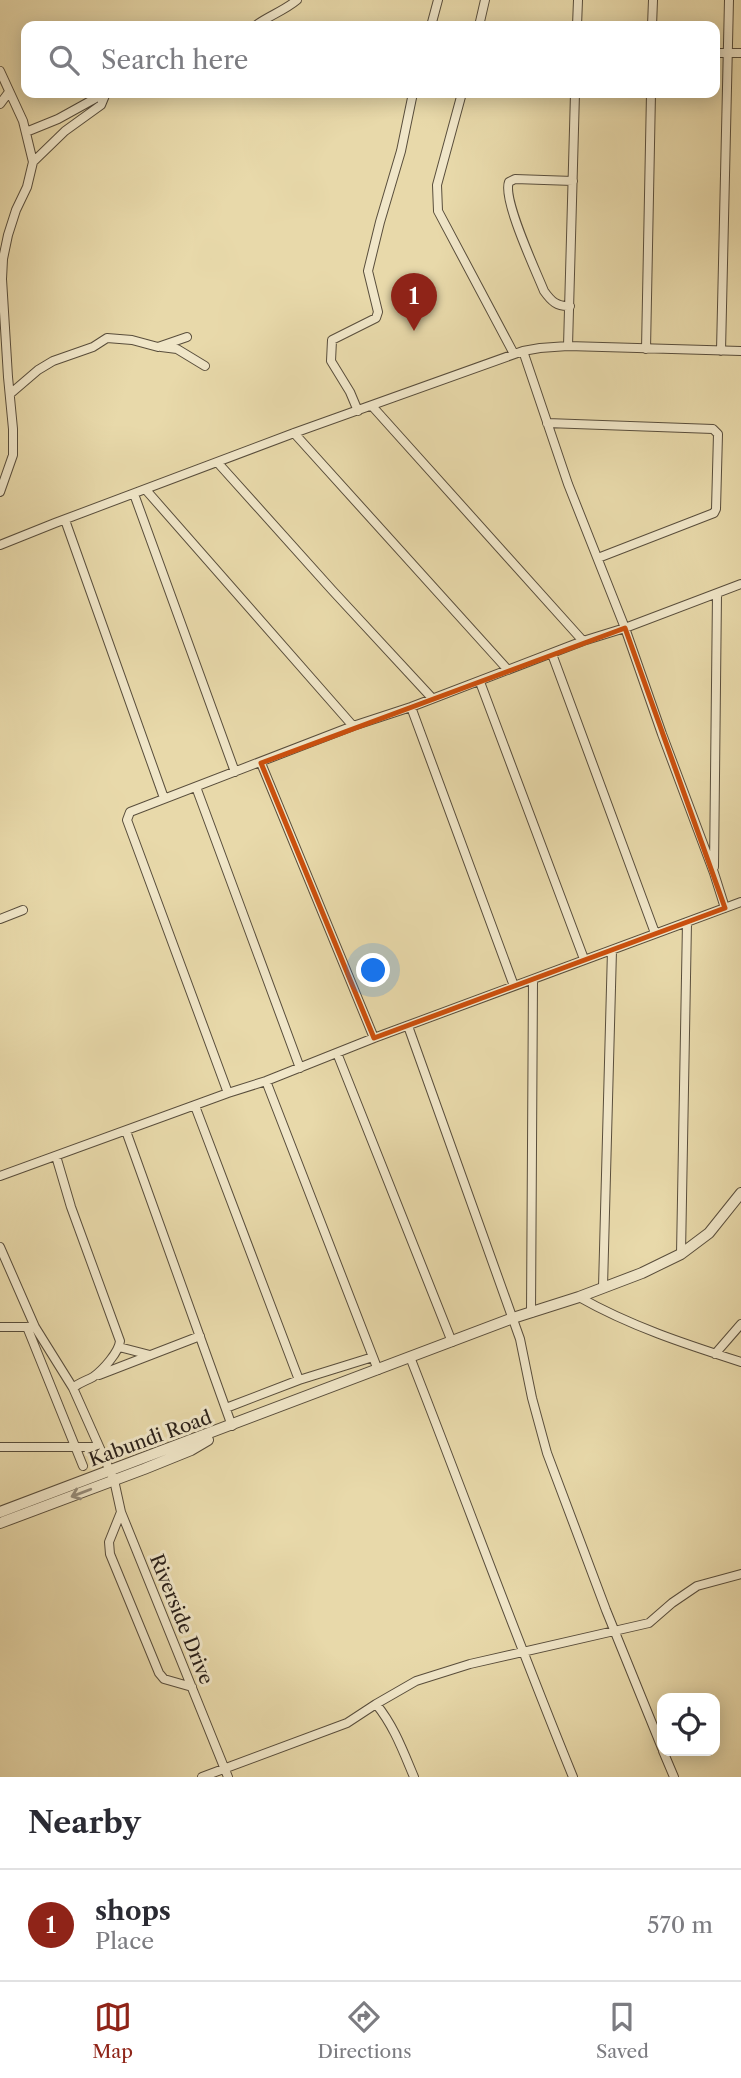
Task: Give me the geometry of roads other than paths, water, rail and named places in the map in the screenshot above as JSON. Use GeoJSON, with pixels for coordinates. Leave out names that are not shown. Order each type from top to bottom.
{"type":"FeatureCollection","features":[{"type":"Feature","properties":{"kind":"street"},"geometry":{"type":"LineString","coordinates":[[262,21],[297,0]]}},
{"type":"Feature","properties":{"kind":"street"},"geometry":{"type":"LineString","coordinates":[[432,21],[438,0]]}},
{"type":"Feature","properties":{"kind":"street"},"geometry":{"type":"LineString","coordinates":[[481,21],[485,0]]}},
{"type":"Feature","properties":{"kind":"street"},"geometry":{"type":"LineString","coordinates":[[577,21],[579,0]]}},
{"type":"Feature","properties":{"kind":"street"},"geometry":{"type":"LineString","coordinates":[[652,21],[653,0]]}},
{"type":"Feature","properties":{"kind":"street"},"geometry":{"type":"LineString","coordinates":[[721,351],[729,0]]}},
{"type":"Feature","properties":{"kind":"street"},"geometry":{"type":"LineString","coordinates":[[720,53],[741,54]]}},
{"type":"Feature","properties":{"kind":"street"},"geometry":{"type":"LineString","coordinates":[[0,71],[23,121],[33,162],[27,187],[8,235],[1,280],[13,455],[0,492]]}},
{"type":"Feature","properties":{"kind":"street"},"geometry":{"type":"LineString","coordinates":[[0,104],[9,92]]}},
{"type":"Feature","properties":{"kind":"street"},"geometry":{"type":"LineString","coordinates":[[26,132],[58,119],[96,98]]}},
{"type":"Feature","properties":{"kind":"street"},"geometry":{"type":"LineString","coordinates":[[33,162],[65,131],[101,105],[103,98]]}},
{"type":"Feature","properties":{"kind":"street"},"geometry":{"type":"LineString","coordinates":[[358,411],[331,361],[332,341],[377,316],[368,271],[401,151],[412,98]]}},
{"type":"Feature","properties":{"kind":"street"},"geometry":{"type":"LineString","coordinates":[[461,98],[437,185],[438,211],[518,352],[625,628],[725,908]]}},
{"type":"Feature","properties":{"kind":"street"},"geometry":{"type":"LineString","coordinates":[[568,346],[575,98]]}},
{"type":"Feature","properties":{"kind":"street"},"geometry":{"type":"LineString","coordinates":[[646,349],[651,98]]}},
{"type":"Feature","properties":{"kind":"street"},"geometry":{"type":"LineString","coordinates":[[570,306],[558,305],[544,291],[517,224],[507,190],[509,182],[515,179],[573,181]]}},
{"type":"Feature","properties":{"kind":"street"},"geometry":{"type":"LineString","coordinates":[[10,394],[53,361],[93,347],[107,338],[177,349],[205,366]]}},
{"type":"Feature","properties":{"kind":"street"},"geometry":{"type":"LineString","coordinates":[[158,347],[187,338]]}},
{"type":"Feature","properties":{"kind":"street"},"geometry":{"type":"LineString","coordinates":[[0,545],[294,433],[518,352],[568,346],[741,351]]}},
{"type":"Feature","properties":{"kind":"street"},"geometry":{"type":"LineString","coordinates":[[372,406],[583,641]]}},
{"type":"Feature","properties":{"kind":"street"},"geometry":{"type":"LineString","coordinates":[[547,424],[713,429],[718,435],[714,513],[597,558]]}},
{"type":"Feature","properties":{"kind":"street"},"geometry":{"type":"LineString","coordinates":[[294,433],[508,670]]}},
{"type":"Feature","properties":{"kind":"street"},"geometry":{"type":"LineString","coordinates":[[218,463],[432,698]]}},
{"type":"Feature","properties":{"kind":"street"},"geometry":{"type":"LineString","coordinates":[[146,490],[354,726]]}},
{"type":"Feature","properties":{"kind":"street"},"geometry":{"type":"LineString","coordinates":[[134,494],[236,772]]}},
{"type":"Feature","properties":{"kind":"street"},"geometry":{"type":"LineString","coordinates":[[65,520],[164,798]]}},
{"type":"Feature","properties":{"kind":"street"},"geometry":{"type":"LineString","coordinates":[[228,1093],[127,820],[130,812],[354,726],[741,584]]}},
{"type":"Feature","properties":{"kind":"street"},"geometry":{"type":"LineString","coordinates":[[714,873],[718,594]]}},
{"type":"Feature","properties":{"kind":"street"},"geometry":{"type":"LineString","coordinates":[[552,654],[655,933]]}},
{"type":"Feature","properties":{"kind":"street"},"geometry":{"type":"LineString","coordinates":[[480,682],[584,960]]}},
{"type":"Feature","properties":{"kind":"street"},"geometry":{"type":"LineString","coordinates":[[411,707],[514,986]]}},
{"type":"Feature","properties":{"kind":"street"},"geometry":{"type":"LineString","coordinates":[[261,763],[374,1038]]}},
{"type":"Feature","properties":{"kind":"street"},"geometry":{"type":"LineString","coordinates":[[196,787],[300,1068]]}},
{"type":"Feature","properties":{"kind":"street"},"geometry":{"type":"LineString","coordinates":[[0,1176],[265,1081],[741,902]]}},
{"type":"Feature","properties":{"kind":"street"},"geometry":{"type":"LineString","coordinates":[[0,919],[23,910]]}},
{"type":"Feature","properties":{"kind":"street"},"geometry":{"type":"LineString","coordinates":[[681,1254],[687,922]]}},
{"type":"Feature","properties":{"kind":"street"},"geometry":{"type":"LineString","coordinates":[[603,1287],[612,950]]}},
{"type":"Feature","properties":{"kind":"street"},"geometry":{"type":"LineString","coordinates":[[531,1313],[533,980]]}},
{"type":"Feature","properties":{"kind":"street"},"geometry":{"type":"LineString","coordinates":[[408,1026],[520,1339],[547,1453],[657,1734]]}},
{"type":"Feature","properties":{"kind":"street"},"geometry":{"type":"LineString","coordinates":[[337,1053],[452,1342]]}},
{"type":"Feature","properties":{"kind":"street"},"geometry":{"type":"LineString","coordinates":[[265,1081],[378,1370]]}},
{"type":"Feature","properties":{"kind":"street"},"geometry":{"type":"LineString","coordinates":[[195,1106],[299,1380]]}},
{"type":"Feature","properties":{"kind":"street"},"geometry":{"type":"LineString","coordinates":[[126,1131],[232,1426]]}},
{"type":"Feature","properties":{"kind":"street"},"geometry":{"type":"LineString","coordinates":[[56,1156],[71,1207],[118,1335],[119,1347],[92,1377]]}},
{"type":"Feature","properties":{"kind":"street","name":"Kabundi Road"},"geometry":{"type":"LineString","coordinates":[[0,1523],[232,1426],[513,1318],[642,1273],[681,1254],[709,1233],[741,1193]]}},
{"type":"Feature","properties":{"kind":"street"},"geometry":{"type":"LineString","coordinates":[[0,1247],[83,1466]]}},
{"type":"Feature","properties":{"kind":"street"},"geometry":{"type":"LineString","coordinates":[[579,1297],[621,1320],[741,1362]]}},
{"type":"Feature","properties":{"kind":"street"},"geometry":{"type":"LineString","coordinates":[[715,1354],[741,1324]]}},
{"type":"Feature","properties":{"kind":"street"},"geometry":{"type":"LineString","coordinates":[[0,1327],[31,1327]]}},
{"type":"Feature","properties":{"kind":"street","name":"Riverside Drive"},"geometry":{"type":"LineString","coordinates":[[31,1327],[73,1388],[112,1476],[121,1512],[226,1773]]}},
{"type":"Feature","properties":{"kind":"street"},"geometry":{"type":"LineString","coordinates":[[73,1388],[92,1377],[200,1336]]}},
{"type":"Feature","properties":{"kind":"street"},"geometry":{"type":"LineString","coordinates":[[119,1347],[150,1355]]}},
{"type":"Feature","properties":{"kind":"street"},"geometry":{"type":"LineString","coordinates":[[226,1408],[299,1380],[373,1357]]}},
{"type":"Feature","properties":{"kind":"street"},"geometry":{"type":"LineString","coordinates":[[410,1357],[573,1777]]}},
{"type":"Feature","properties":{"kind":"street"},"geometry":{"type":"LineString","coordinates":[[0,1447],[98,1447]]}},
{"type":"Feature","properties":{"kind":"street","name":"Kabundi Road"},"geometry":{"type":"LineString","coordinates":[[0,1512],[112,1476]]}},
{"type":"Feature","properties":{"kind":"street"},"geometry":{"type":"LineString","coordinates":[[121,1512],[109,1542],[110,1554],[159,1673],[164,1679],[192,1687]]}},
{"type":"Feature","properties":{"kind":"street"},"geometry":{"type":"LineString","coordinates":[[202,1777],[226,1773],[347,1724],[395,1692],[439,1673],[522,1651],[649,1623],[697,1586],[741,1574]]}},
{"type":"Feature","properties":{"kind":"street"},"geometry":{"type":"LineString","coordinates":[[376,1704],[396,1735],[414,1777]]}},
{"type":"Feature","properties":{"kind":"street"},"geometry":{"type":"LineString","coordinates":[[666,1756],[674,1777]]}},
{"type":"Feature","properties":{"kind":"place","name":"shops"},"geometry":{"type":"Point","coordinates":[414,331]}}]}
